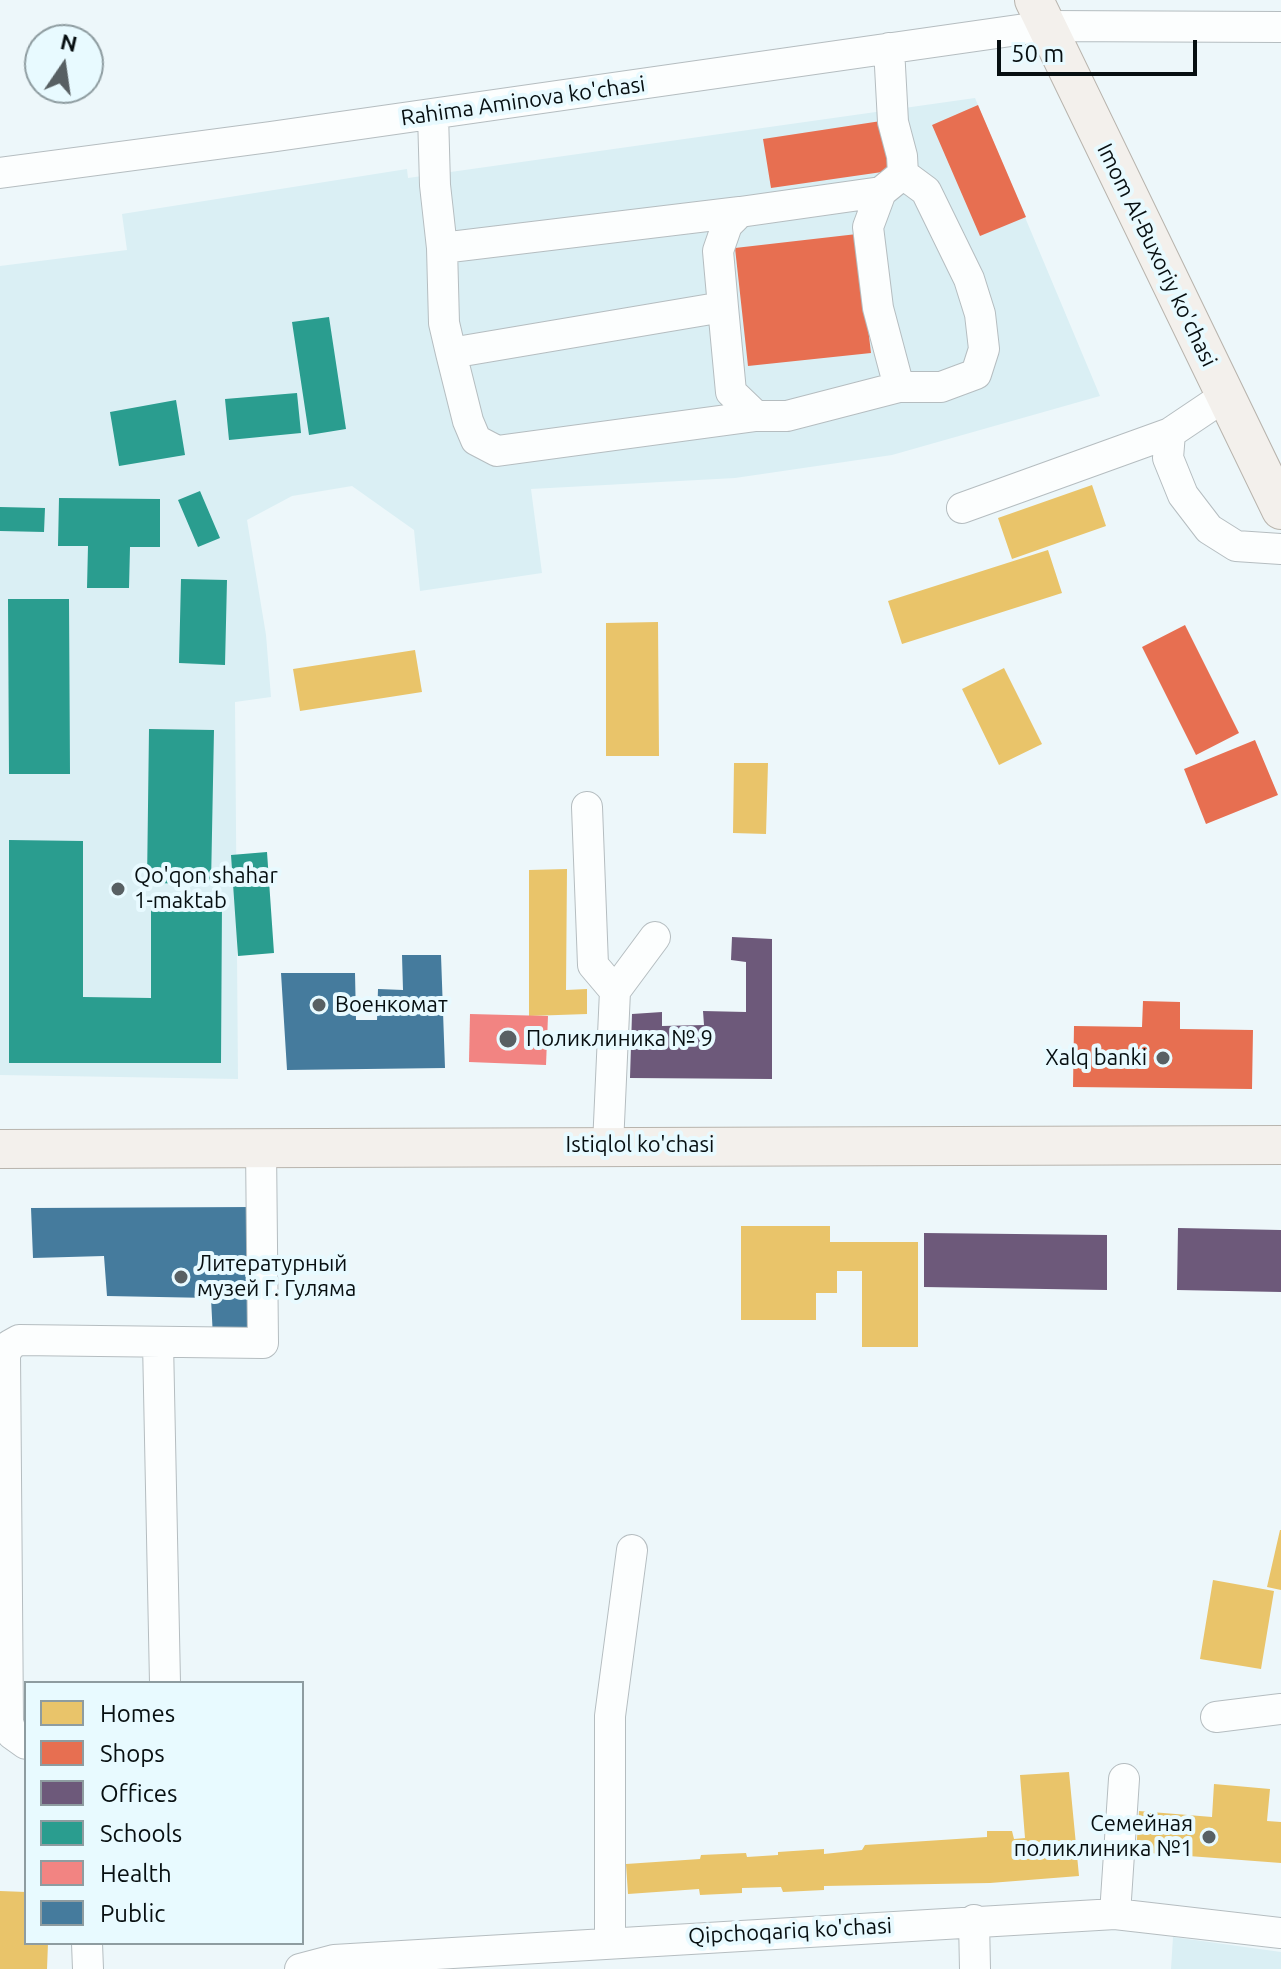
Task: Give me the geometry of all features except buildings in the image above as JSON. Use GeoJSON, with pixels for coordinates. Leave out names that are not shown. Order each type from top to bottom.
{"type":"FeatureCollection","features":[{"type":"Feature","properties":{"kind":"main road","name":"Imom Al-Buxoriy ko'chasi"},"geometry":{"type":"LineString","coordinates":[[1040,13],[1281,510]]}},
{"type":"Feature","properties":{"kind":"main road","name":"Istiqlol ko'chasi"},"geometry":{"type":"LineString","coordinates":[[0,1149],[1281,1145]]}},
{"type":"Feature","properties":{"kind":"street","name":"Rahima Aminova ko'chasi"},"geometry":{"type":"LineString","coordinates":[[0,173],[889,48],[1040,13],[1281,27]]}},
{"type":"Feature","properties":{"kind":"street"},"geometry":{"type":"LineString","coordinates":[[889,48],[893,122],[902,156],[892,183],[868,227],[878,308],[899,387]]}},
{"type":"Feature","properties":{"kind":"street"},"geometry":{"type":"LineString","coordinates":[[433,114],[444,323],[468,421],[476,440],[497,451],[756,416],[787,416],[899,387],[941,387],[976,374],[984,349],[980,314],[969,279],[926,191],[892,183],[740,212],[442,248]]}},
{"type":"Feature","properties":{"kind":"street"},"geometry":{"type":"LineString","coordinates":[[740,212],[727,225],[718,251],[731,392],[756,416]]}},
{"type":"Feature","properties":{"kind":"street"},"geometry":{"type":"LineString","coordinates":[[451,353],[723,307]]}},
{"type":"Feature","properties":{"kind":"street"},"geometry":{"type":"LineString","coordinates":[[962,508],[1170,433],[1225,396]]}},
{"type":"Feature","properties":{"kind":"street"},"geometry":{"type":"LineString","coordinates":[[1170,433],[1168,458],[1178,483],[1183,495],[1209,529],[1236,546],[1281,549]]}},
{"type":"Feature","properties":{"kind":"street"},"geometry":{"type":"LineString","coordinates":[[587,807],[593,965],[615,991]]}},
{"type":"Feature","properties":{"kind":"street"},"geometry":{"type":"LineString","coordinates":[[608,1145],[615,991],[655,937]]}},
{"type":"Feature","properties":{"kind":"street"},"geometry":{"type":"LineString","coordinates":[[24,1743],[12,1734],[8,1722],[5,1354],[10,1345],[19,1340],[263,1343],[261,1147]]}},
{"type":"Feature","properties":{"kind":"street"},"geometry":{"type":"LineString","coordinates":[[158,1342],[165,1681]]}},
{"type":"Feature","properties":{"kind":"street"},"geometry":{"type":"LineString","coordinates":[[610,1942],[610,1716],[632,1550]]}},
{"type":"Feature","properties":{"kind":"street"},"geometry":{"type":"LineString","coordinates":[[1216,1717],[1281,1709]]}},
{"type":"Feature","properties":{"kind":"street"},"geometry":{"type":"LineString","coordinates":[[1115,1914],[1124,1779]]}},
{"type":"Feature","properties":{"kind":"street","name":"Qipchoqariq ko'chasi"},"geometry":{"type":"LineString","coordinates":[[300,1969],[334,1960],[1115,1914],[1281,1933]]}},
{"type":"Feature","properties":{"kind":"street"},"geometry":{"type":"LineString","coordinates":[[974,1920],[975,1969]]}},
{"type":"Feature","properties":{"kind":"street"},"geometry":{"type":"LineString","coordinates":[[87,1945],[88,1969]]}},
{"type":"Feature","properties":{"kind":"shaded area"},"geometry":{"type":"Polygon","coordinates":[[[975,98],[1100,396],[892,455],[735,478],[531,489],[542,573],[420,591],[414,530],[352,486],[292,496],[247,520],[266,635],[271,697],[235,702],[238,1079],[0,1075],[0,266],[127,250],[122,214],[407,169],[408,178],[975,98]]]}},
{"type":"Feature","properties":{"kind":"shaded area"},"geometry":{"type":"Polygon","coordinates":[[[1173,1937],[1281,1952],[1281,1969],[1171,1969],[1173,1937]]]}},
{"type":"Feature","properties":{"kind":"place","name":"Qo'qon shahar 1-maktab"},"geometry":{"type":"Point","coordinates":[118,889]}},
{"type":"Feature","properties":{"kind":"place","name":"Военкомат"},"geometry":{"type":"Point","coordinates":[319,1005]}},
{"type":"Feature","properties":{"kind":"place","name":"Поликлиника № 9"},"geometry":{"type":"Point","coordinates":[508,1039]}},
{"type":"Feature","properties":{"kind":"place","name":"Xalq banki"},"geometry":{"type":"Point","coordinates":[1163,1058]}},
{"type":"Feature","properties":{"kind":"place","name":"Литературный музей Г. Гуляма"},"geometry":{"type":"Point","coordinates":[181,1277]}},
{"type":"Feature","properties":{"kind":"place","name":"Семейная поликлиника №1"},"geometry":{"type":"Point","coordinates":[1209,1837]}}]}
